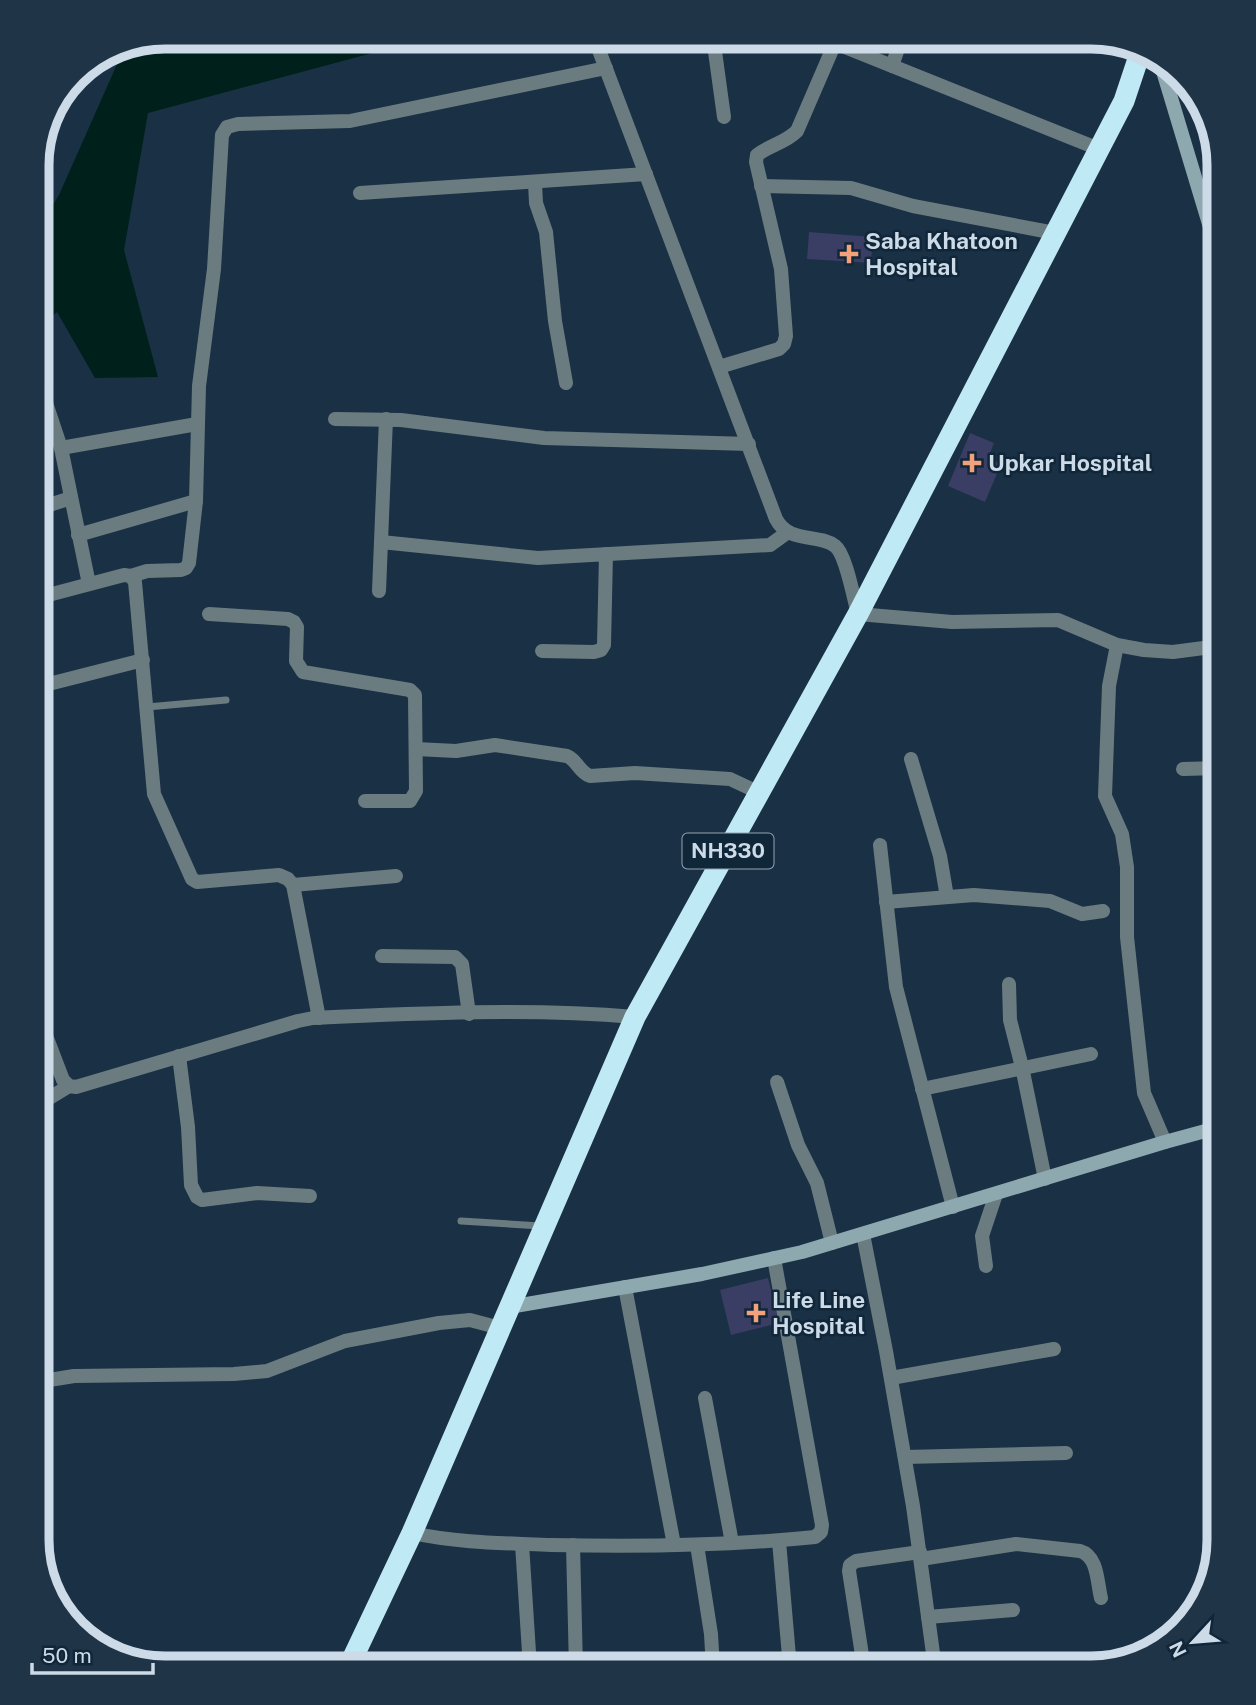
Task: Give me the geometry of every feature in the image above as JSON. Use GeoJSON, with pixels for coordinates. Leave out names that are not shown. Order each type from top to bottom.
{"type":"FeatureCollection","features":[{"type":"Feature","properties":{"kind":"highway","name":"NH330"},"geometry":{"type":"LineString","coordinates":[[354,1656],[412,1533],[635,1017],[858,614],[1124,101],[1138,59]]}},
{"type":"Feature","properties":{"kind":"street"},"geometry":{"type":"LineString","coordinates":[[599,49],[776,519],[780,527],[788,532],[835,546],[842,555],[858,614],[952,622],[1058,620],[1117,645],[1173,652],[1207,648]]}},
{"type":"Feature","properties":{"kind":"street"},"geometry":{"type":"LineString","coordinates":[[715,49],[724,117]]}},
{"type":"Feature","properties":{"kind":"street"},"geometry":{"type":"LineString","coordinates":[[719,367],[779,349],[784,344],[786,335],[781,269],[755,162],[757,155],[789,139],[797,131],[832,49]]}},
{"type":"Feature","properties":{"kind":"street"},"geometry":{"type":"LineString","coordinates":[[850,49],[1099,149]]}},
{"type":"Feature","properties":{"kind":"street"},"geometry":{"type":"LineString","coordinates":[[891,66],[897,49]]}},
{"type":"Feature","properties":{"kind":"street"},"geometry":{"type":"LineString","coordinates":[[49,595],[124,575],[186,568],[189,563],[197,502],[199,386],[214,268],[222,135],[227,127],[238,124],[350,121],[606,68]]}},
{"type":"Feature","properties":{"kind":"street"},"geometry":{"type":"LineString","coordinates":[[1164,76],[1207,210]]}},
{"type":"Feature","properties":{"kind":"street"},"geometry":{"type":"LineString","coordinates":[[360,193],[646,174]]}},
{"type":"Feature","properties":{"kind":"street"},"geometry":{"type":"LineString","coordinates":[[535,183],[536,203],[546,232],[555,321],[566,383]]}},
{"type":"Feature","properties":{"kind":"street"},"geometry":{"type":"LineString","coordinates":[[761,186],[851,188],[913,206],[1055,233]]}},
{"type":"Feature","properties":{"kind":"street"},"geometry":{"type":"LineString","coordinates":[[49,412],[61,448],[89,584]]}},
{"type":"Feature","properties":{"kind":"street"},"geometry":{"type":"LineString","coordinates":[[335,419],[386,419],[544,438],[749,444]]}},
{"type":"Feature","properties":{"kind":"street"},"geometry":{"type":"LineString","coordinates":[[379,591],[386,419]]}},
{"type":"Feature","properties":{"kind":"street"},"geometry":{"type":"LineString","coordinates":[[61,448],[197,424]]}},
{"type":"Feature","properties":{"kind":"street"},"geometry":{"type":"LineString","coordinates":[[49,505],[71,498]]}},
{"type":"Feature","properties":{"kind":"street"},"geometry":{"type":"LineString","coordinates":[[78,535],[197,502]]}},
{"type":"Feature","properties":{"kind":"street"},"geometry":{"type":"LineString","coordinates":[[381,542],[538,558],[770,545],[788,532]]}},
{"type":"Feature","properties":{"kind":"street"},"geometry":{"type":"LineString","coordinates":[[542,651],[601,650],[604,645],[606,554]]}},
{"type":"Feature","properties":{"kind":"street"},"geometry":{"type":"LineString","coordinates":[[131,576],[137,588],[154,794],[192,879],[197,882],[279,875],[293,885],[319,1018]]}},
{"type":"Feature","properties":{"kind":"street"},"geometry":{"type":"LineString","coordinates":[[209,614],[288,619],[297,627],[296,661],[303,672],[410,690],[416,699],[414,797],[410,801],[365,801]]}},
{"type":"Feature","properties":{"kind":"street"},"geometry":{"type":"LineString","coordinates":[[1117,645],[1109,686],[1105,796],[1122,834],[1127,867],[1127,937],[1144,1093],[1165,1142]]}},
{"type":"Feature","properties":{"kind":"street"},"geometry":{"type":"LineString","coordinates":[[49,684],[143,660]]}},
{"type":"Feature","properties":{"kind":"street"},"geometry":{"type":"LineString","coordinates":[[416,749],[456,751],[495,745],[567,756],[573,758],[584,774],[590,776],[635,773],[730,779],[760,793]]}},
{"type":"Feature","properties":{"kind":"street"},"geometry":{"type":"LineString","coordinates":[[911,759],[940,856],[947,897]]}},
{"type":"Feature","properties":{"kind":"street"},"geometry":{"type":"LineString","coordinates":[[1183,769],[1207,768]]}},
{"type":"Feature","properties":{"kind":"street"},"geometry":{"type":"LineString","coordinates":[[880,845],[896,987],[953,1207]]}},
{"type":"Feature","properties":{"kind":"street"},"geometry":{"type":"LineString","coordinates":[[293,885],[396,876]]}},
{"type":"Feature","properties":{"kind":"street"},"geometry":{"type":"LineString","coordinates":[[886,902],[974,895],[1050,901],[1082,914],[1103,911]]}},
{"type":"Feature","properties":{"kind":"street"},"geometry":{"type":"LineString","coordinates":[[382,956],[455,957],[462,964],[469,1014]]}},
{"type":"Feature","properties":{"kind":"street"},"geometry":{"type":"LineString","coordinates":[[1009,984],[1010,1020],[1045,1180]]}},
{"type":"Feature","properties":{"kind":"street"},"geometry":{"type":"LineString","coordinates":[[49,1043],[63,1080],[69,1086],[76,1087],[298,1021],[319,1018],[585,1013],[635,1017]]}},
{"type":"Feature","properties":{"kind":"street"},"geometry":{"type":"LineString","coordinates":[[922,1089],[1091,1054]]}},
{"type":"Feature","properties":{"kind":"street"},"geometry":{"type":"LineString","coordinates":[[179,1056],[188,1126],[191,1185],[197,1198],[202,1200],[266,1193],[310,1196]]}},
{"type":"Feature","properties":{"kind":"street"},"geometry":{"type":"LineString","coordinates":[[777,1082],[798,1145],[817,1183],[832,1243]]}},
{"type":"Feature","properties":{"kind":"street"},"geometry":{"type":"LineString","coordinates":[[49,1098],[69,1086]]}},
{"type":"Feature","properties":{"kind":"street"},"geometry":{"type":"LineString","coordinates":[[509,1307],[702,1274],[774,1258],[863,1234],[1207,1131]]}},
{"type":"Feature","properties":{"kind":"street"},"geometry":{"type":"LineString","coordinates":[[986,1266],[983,1228],[996,1194]]}},
{"type":"Feature","properties":{"kind":"street"},"geometry":{"type":"LineString","coordinates":[[863,1234],[905,1457],[933,1656]]}},
{"type":"Feature","properties":{"kind":"street"},"geometry":{"type":"LineString","coordinates":[[412,1533],[459,1542],[573,1545],[697,1545],[815,1537],[821,1532],[822,1525],[774,1258]]}},
{"type":"Feature","properties":{"kind":"street"},"geometry":{"type":"LineString","coordinates":[[625,1287],[674,1545]]}},
{"type":"Feature","properties":{"kind":"street"},"geometry":{"type":"LineString","coordinates":[[49,1380],[74,1376],[234,1374],[267,1371],[345,1340],[470,1320],[500,1328]]}},
{"type":"Feature","properties":{"kind":"street"},"geometry":{"type":"LineString","coordinates":[[891,1378],[1054,1349]]}},
{"type":"Feature","properties":{"kind":"street"},"geometry":{"type":"LineString","coordinates":[[705,1398],[732,1543]]}},
{"type":"Feature","properties":{"kind":"street"},"geometry":{"type":"LineString","coordinates":[[905,1457],[1066,1453]]}},
{"type":"Feature","properties":{"kind":"street"},"geometry":{"type":"LineString","coordinates":[[779,1541],[789,1656]]}},
{"type":"Feature","properties":{"kind":"street"},"geometry":{"type":"LineString","coordinates":[[522,1544],[529,1656]]}},
{"type":"Feature","properties":{"kind":"street"},"geometry":{"type":"LineString","coordinates":[[862,1656],[849,1571],[850,1565],[856,1561],[1016,1544],[1080,1551],[1088,1553],[1093,1559],[1101,1598]]}},
{"type":"Feature","properties":{"kind":"street"},"geometry":{"type":"LineString","coordinates":[[573,1545],[576,1656]]}},
{"type":"Feature","properties":{"kind":"street"},"geometry":{"type":"LineString","coordinates":[[697,1545],[712,1656]]}},
{"type":"Feature","properties":{"kind":"street"},"geometry":{"type":"LineString","coordinates":[[928,1617],[1013,1609]]}},
{"type":"Feature","properties":{"kind":"lane"},"geometry":{"type":"LineString","coordinates":[[1168,89],[1175,85]]}},
{"type":"Feature","properties":{"kind":"lane"},"geometry":{"type":"LineString","coordinates":[[147,708],[226,700]]}},
{"type":"Feature","properties":{"kind":"lane"},"geometry":{"type":"LineString","coordinates":[[461,1221],[545,1226]]}},
{"type":"Feature","properties":{"kind":"shaded area"},"geometry":{"type":"Polygon","coordinates":[[[165,49],[387,49],[148,113],[124,250],[158,377],[95,378],[57,312],[49,320],[49,211],[59,195],[120,58],[142,51],[165,49]]]}},
{"type":"Feature","properties":{"kind":"building"},"geometry":{"type":"Polygon","coordinates":[[[809,232],[873,237],[871,263],[807,259],[809,232]]]}},
{"type":"Feature","properties":{"kind":"building"},"geometry":{"type":"Polygon","coordinates":[[[970,433],[994,443],[988,458],[1001,464],[985,502],[948,486],[970,433]]]}},
{"type":"Feature","properties":{"kind":"building"},"geometry":{"type":"Polygon","coordinates":[[[768,1278],[779,1323],[731,1335],[720,1290],[768,1278]]]}},
{"type":"Feature","properties":{"kind":"place","name":"Saba Khatoon Hospital"},"geometry":{"type":"Point","coordinates":[849,254]}},
{"type":"Feature","properties":{"kind":"place","name":"Upkar Hospital"},"geometry":{"type":"Point","coordinates":[972,463]}},
{"type":"Feature","properties":{"kind":"place","name":"Life Line Hospital"},"geometry":{"type":"Point","coordinates":[756,1313]}}]}
